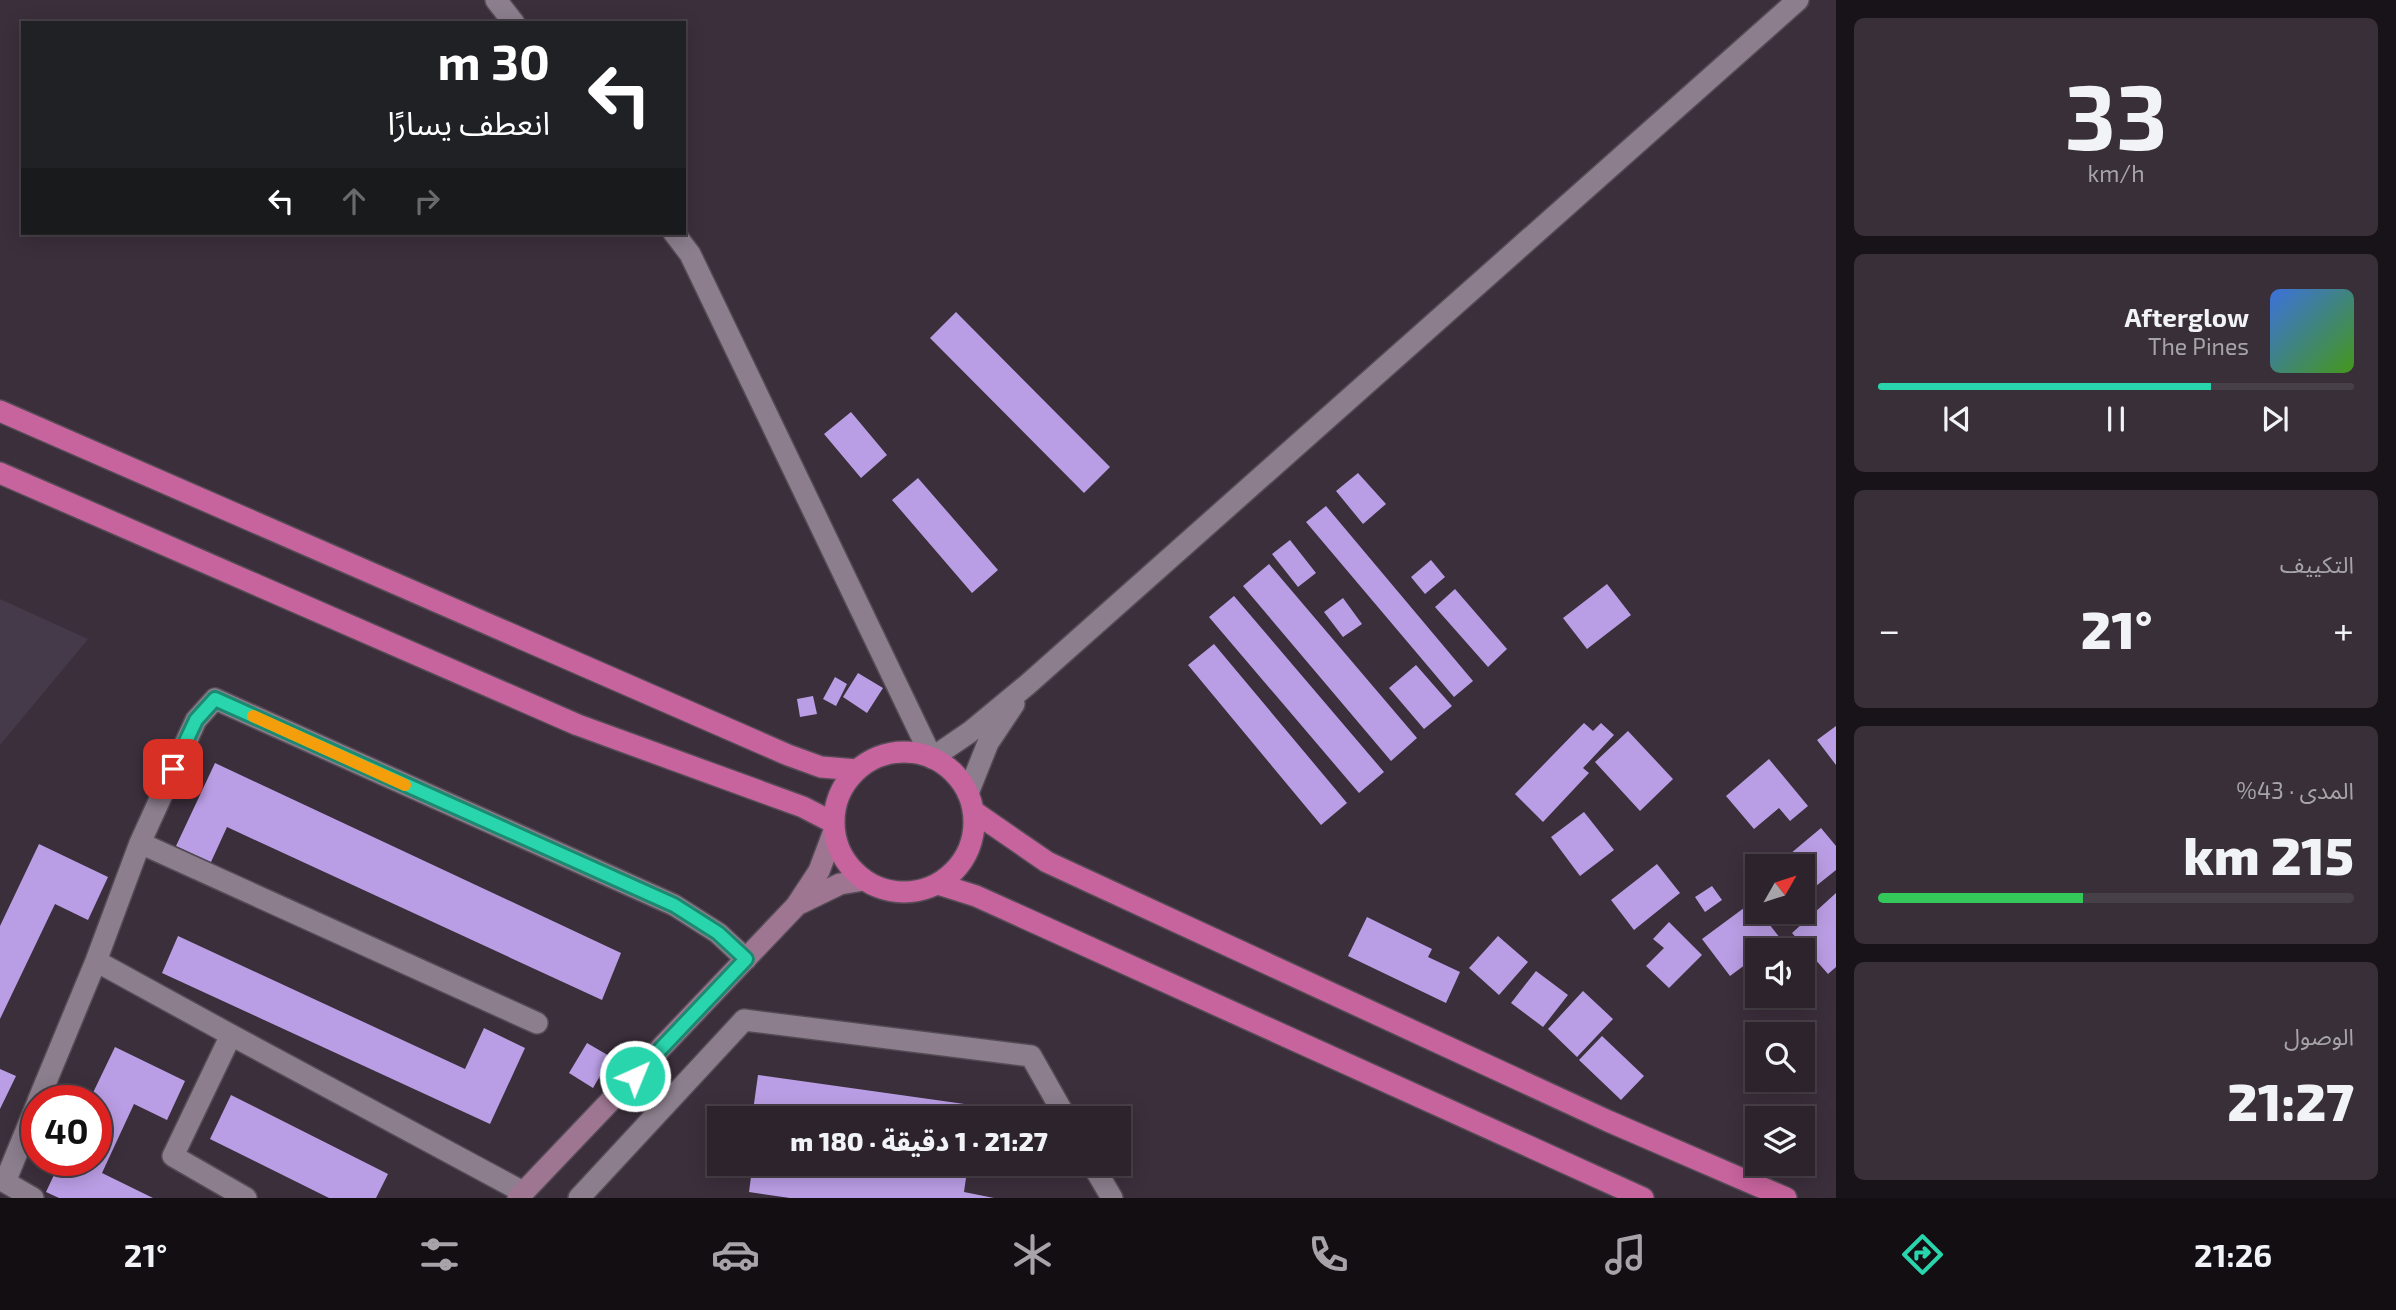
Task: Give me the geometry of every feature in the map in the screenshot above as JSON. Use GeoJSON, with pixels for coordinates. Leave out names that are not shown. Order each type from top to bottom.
{"type":"FeatureCollection","features":[{"type":"Feature","properties":{"kind":"highway"},"geometry":{"type":"LineString","coordinates":[[0,411],[788,755],[821,767],[857,770]]}},
{"type":"Feature","properties":{"kind":"highway"},"geometry":{"type":"LineString","coordinates":[[0,473],[578,725],[803,807],[834,827]]}},
{"type":"Feature","properties":{"kind":"highway"},"geometry":{"type":"LineString","coordinates":[[971,802],[972,839],[968,853],[950,876],[920,891],[881,889],[864,880],[844,859],[834,827],[836,803],[844,785],[857,770],[874,758],[893,752],[912,752],[932,758],[947,766],[971,802],[1047,862],[1608,1121],[1786,1198]]}},
{"type":"Feature","properties":{"kind":"highway"},"geometry":{"type":"LineString","coordinates":[[938,884],[975,896],[1643,1198]]}},
{"type":"Feature","properties":{"kind":"street"},"geometry":{"type":"LineString","coordinates":[[496,0],[512,21]]}},
{"type":"Feature","properties":{"kind":"street"},"geometry":{"type":"LineString","coordinates":[[676,235],[690,254],[932,758],[970,732],[1027,685],[1798,0]]}},
{"type":"Feature","properties":{"kind":"street"},"geometry":{"type":"LineString","coordinates":[[971,802],[988,743],[1027,685]]}},
{"type":"Feature","properties":{"kind":"street"},"geometry":{"type":"LineString","coordinates":[[44,1085],[96,961],[140,843],[196,720],[215,699],[674,905],[718,933],[746,959]]}},
{"type":"Feature","properties":{"kind":"street"},"geometry":{"type":"LineString","coordinates":[[96,961],[521,1195],[796,906],[819,871],[834,827]]}},
{"type":"Feature","properties":{"kind":"street"},"geometry":{"type":"LineString","coordinates":[[140,843],[537,1023]]}},
{"type":"Feature","properties":{"kind":"street"},"geometry":{"type":"LineString","coordinates":[[796,906],[816,893],[864,880]]}},
{"type":"Feature","properties":{"kind":"street"},"geometry":{"type":"LineString","coordinates":[[579,1198],[744,1020],[1031,1056],[1059,1106]]}},
{"type":"Feature","properties":{"kind":"street"},"geometry":{"type":"LineString","coordinates":[[231,1035],[173,1156],[247,1198]]}},
{"type":"Feature","properties":{"kind":"street"},"geometry":{"type":"LineString","coordinates":[[21,1142],[5,1182],[33,1198]]}},
{"type":"Feature","properties":{"kind":"street"},"geometry":{"type":"LineString","coordinates":[[1099,1176],[1112,1198]]}},
{"type":"Feature","properties":{"kind":"shaded area"},"geometry":{"type":"Polygon","coordinates":[[[0,599],[88,639],[0,745],[0,599]]]}},
{"type":"Feature","properties":{"kind":"building"},"geometry":{"type":"Polygon","coordinates":[[[956,312],[1110,467],[1084,493],[930,338],[956,312]]]}},
{"type":"Feature","properties":{"kind":"building"},"geometry":{"type":"Polygon","coordinates":[[[851,412],[887,455],[861,478],[824,434],[851,412]]]}},
{"type":"Feature","properties":{"kind":"building"},"geometry":{"type":"Polygon","coordinates":[[[1358,473],[1386,504],[1363,524],[1336,491],[1358,473]]]}},
{"type":"Feature","properties":{"kind":"building"},"geometry":{"type":"Polygon","coordinates":[[[918,478],[998,570],[972,593],[892,500],[918,478]]]}},
{"type":"Feature","properties":{"kind":"building"},"geometry":{"type":"Polygon","coordinates":[[[1326,506],[1473,681],[1454,697],[1306,522],[1326,506]]]}},
{"type":"Feature","properties":{"kind":"building"},"geometry":{"type":"Polygon","coordinates":[[[1290,540],[1316,573],[1298,587],[1272,554],[1290,540]]]}},
{"type":"Feature","properties":{"kind":"building"},"geometry":{"type":"Polygon","coordinates":[[[1431,560],[1445,577],[1425,594],[1411,577],[1431,560]]]}},
{"type":"Feature","properties":{"kind":"building"},"geometry":{"type":"Polygon","coordinates":[[[1269,564],[1417,738],[1391,761],[1243,586],[1269,564]]]}},
{"type":"Feature","properties":{"kind":"building"},"geometry":{"type":"Polygon","coordinates":[[[1607,584],[1631,615],[1587,649],[1563,618],[1607,584]]]}},
{"type":"Feature","properties":{"kind":"building"},"geometry":{"type":"Polygon","coordinates":[[[1455,589],[1507,649],[1488,667],[1435,607],[1455,589]]]}},
{"type":"Feature","properties":{"kind":"building"},"geometry":{"type":"Polygon","coordinates":[[[1234,596],[1384,772],[1359,793],[1209,617],[1234,596]]]}},
{"type":"Feature","properties":{"kind":"building"},"geometry":{"type":"Polygon","coordinates":[[[1343,598],[1362,624],[1343,637],[1324,612],[1343,598]]]}},
{"type":"Feature","properties":{"kind":"building"},"geometry":{"type":"Polygon","coordinates":[[[1214,644],[1347,803],[1321,825],[1188,665],[1214,644]]]}},
{"type":"Feature","properties":{"kind":"building"},"geometry":{"type":"Polygon","coordinates":[[[1416,665],[1452,706],[1424,729],[1389,688],[1416,665]]]}},
{"type":"Feature","properties":{"kind":"building"},"geometry":{"type":"Polygon","coordinates":[[[858,673],[883,688],[867,713],[843,697],[858,673]]]}},
{"type":"Feature","properties":{"kind":"building"},"geometry":{"type":"Polygon","coordinates":[[[835,677],[847,684],[836,706],[823,699],[835,677]]]}},
{"type":"Feature","properties":{"kind":"building"},"geometry":{"type":"Polygon","coordinates":[[[813,696],[817,714],[800,717],[797,699],[813,696]]]}},
{"type":"Feature","properties":{"kind":"building"},"geometry":{"type":"Polygon","coordinates":[[[1584,723],[1593,731],[1601,723],[1614,735],[1583,768],[1589,773],[1543,822],[1515,794],[1584,723]]]}},
{"type":"Feature","properties":{"kind":"building"},"geometry":{"type":"Polygon","coordinates":[[[1836,726],[1836,765],[1817,740],[1836,726]]]}},
{"type":"Feature","properties":{"kind":"building"},"geometry":{"type":"Polygon","coordinates":[[[1628,731],[1673,779],[1640,811],[1595,762],[1628,731]]]}},
{"type":"Feature","properties":{"kind":"building"},"geometry":{"type":"Polygon","coordinates":[[[1769,759],[1808,806],[1790,821],[1779,808],[1754,829],[1726,796],[1769,759]]]}},
{"type":"Feature","properties":{"kind":"building"},"geometry":{"type":"Polygon","coordinates":[[[215,763],[621,953],[602,1000],[227,827],[211,862],[176,846],[215,763]]]}},
{"type":"Feature","properties":{"kind":"building"},"geometry":{"type":"Polygon","coordinates":[[[1584,812],[1614,850],[1580,876],[1551,837],[1584,812]]]}},
{"type":"Feature","properties":{"kind":"building"},"geometry":{"type":"Polygon","coordinates":[[[1821,828],[1836,846],[1836,870],[1816,886],[1815,854],[1790,854],[1821,828]]]}},
{"type":"Feature","properties":{"kind":"building"},"geometry":{"type":"Polygon","coordinates":[[[39,844],[108,877],[88,920],[55,904],[0,1019],[0,926],[39,844]]]}},
{"type":"Feature","properties":{"kind":"building"},"geometry":{"type":"Polygon","coordinates":[[[1657,864],[1680,893],[1634,930],[1611,900],[1657,864]]]}},
{"type":"Feature","properties":{"kind":"building"},"geometry":{"type":"Polygon","coordinates":[[[1712,886],[1722,900],[1705,912],[1695,897],[1712,886]]]}},
{"type":"Feature","properties":{"kind":"building"},"geometry":{"type":"Polygon","coordinates":[[[1836,893],[1836,967],[1828,974],[1815,959],[1815,938],[1796,938],[1792,933],[1802,924],[1815,924],[1815,912],[1836,893]]]}},
{"type":"Feature","properties":{"kind":"building"},"geometry":{"type":"Polygon","coordinates":[[[1745,907],[1745,924],[1769,924],[1780,938],[1745,938],[1745,965],[1730,976],[1702,939],[1745,907]]]}},
{"type":"Feature","properties":{"kind":"building"},"geometry":{"type":"Polygon","coordinates":[[[1367,917],[1432,949],[1428,957],[1460,972],[1446,1003],[1348,956],[1367,917]]]}},
{"type":"Feature","properties":{"kind":"building"},"geometry":{"type":"Polygon","coordinates":[[[1669,922],[1702,955],[1669,988],[1646,966],[1664,948],[1653,939],[1669,922]]]}},
{"type":"Feature","properties":{"kind":"building"},"geometry":{"type":"Polygon","coordinates":[[[178,936],[465,1069],[484,1028],[525,1048],[490,1124],[162,973],[178,936]]]}},
{"type":"Feature","properties":{"kind":"building"},"geometry":{"type":"Polygon","coordinates":[[[1498,936],[1528,962],[1499,995],[1469,968],[1498,936]]]}},
{"type":"Feature","properties":{"kind":"building"},"geometry":{"type":"Polygon","coordinates":[[[1536,971],[1568,995],[1543,1027],[1511,1003],[1536,971]]]}},
{"type":"Feature","properties":{"kind":"building"},"geometry":{"type":"Polygon","coordinates":[[[1583,991],[1613,1019],[1577,1057],[1548,1029],[1583,991]]]}},
{"type":"Feature","properties":{"kind":"building"},"geometry":{"type":"Polygon","coordinates":[[[1602,1036],[1644,1076],[1621,1100],[1579,1060],[1602,1036]]]}},
{"type":"Feature","properties":{"kind":"building"},"geometry":{"type":"Polygon","coordinates":[[[587,1043],[611,1057],[593,1088],[569,1073],[587,1043]]]}},
{"type":"Feature","properties":{"kind":"building"},"geometry":{"type":"Polygon","coordinates":[[[115,1047],[185,1081],[167,1120],[134,1104],[112,1151],[112,1085],[97,1085],[115,1047]]]}},
{"type":"Feature","properties":{"kind":"building"},"geometry":{"type":"Polygon","coordinates":[[[0,1069],[16,1076],[0,1109],[0,1069]]]}},
{"type":"Feature","properties":{"kind":"building"},"geometry":{"type":"Polygon","coordinates":[[[758,1075],[979,1106],[754,1106],[758,1075]]]}},
{"type":"Feature","properties":{"kind":"building"},"geometry":{"type":"Polygon","coordinates":[[[231,1095],[388,1174],[376,1198],[329,1198],[210,1139],[231,1095]]]}},
{"type":"Feature","properties":{"kind":"building"},"geometry":{"type":"Polygon","coordinates":[[[54,1176],[108,1176],[153,1198],[59,1198],[46,1192],[54,1176]]]}},
{"type":"Feature","properties":{"kind":"building"},"geometry":{"type":"Polygon","coordinates":[[[751,1176],[966,1176],[964,1192],[994,1198],[790,1198],[749,1192],[751,1176]]]}},
{"type":"Feature","properties":{"kind":"slow traffic"},"geometry":{"type":"LineString","coordinates":[[253,716],[405,785]]}},
{"type":"Feature","properties":{"kind":"route"},"geometry":{"type":"LineString","coordinates":[[173,769],[196,720],[215,699],[674,905],[718,933],[746,959],[635,1076]]}}]}
